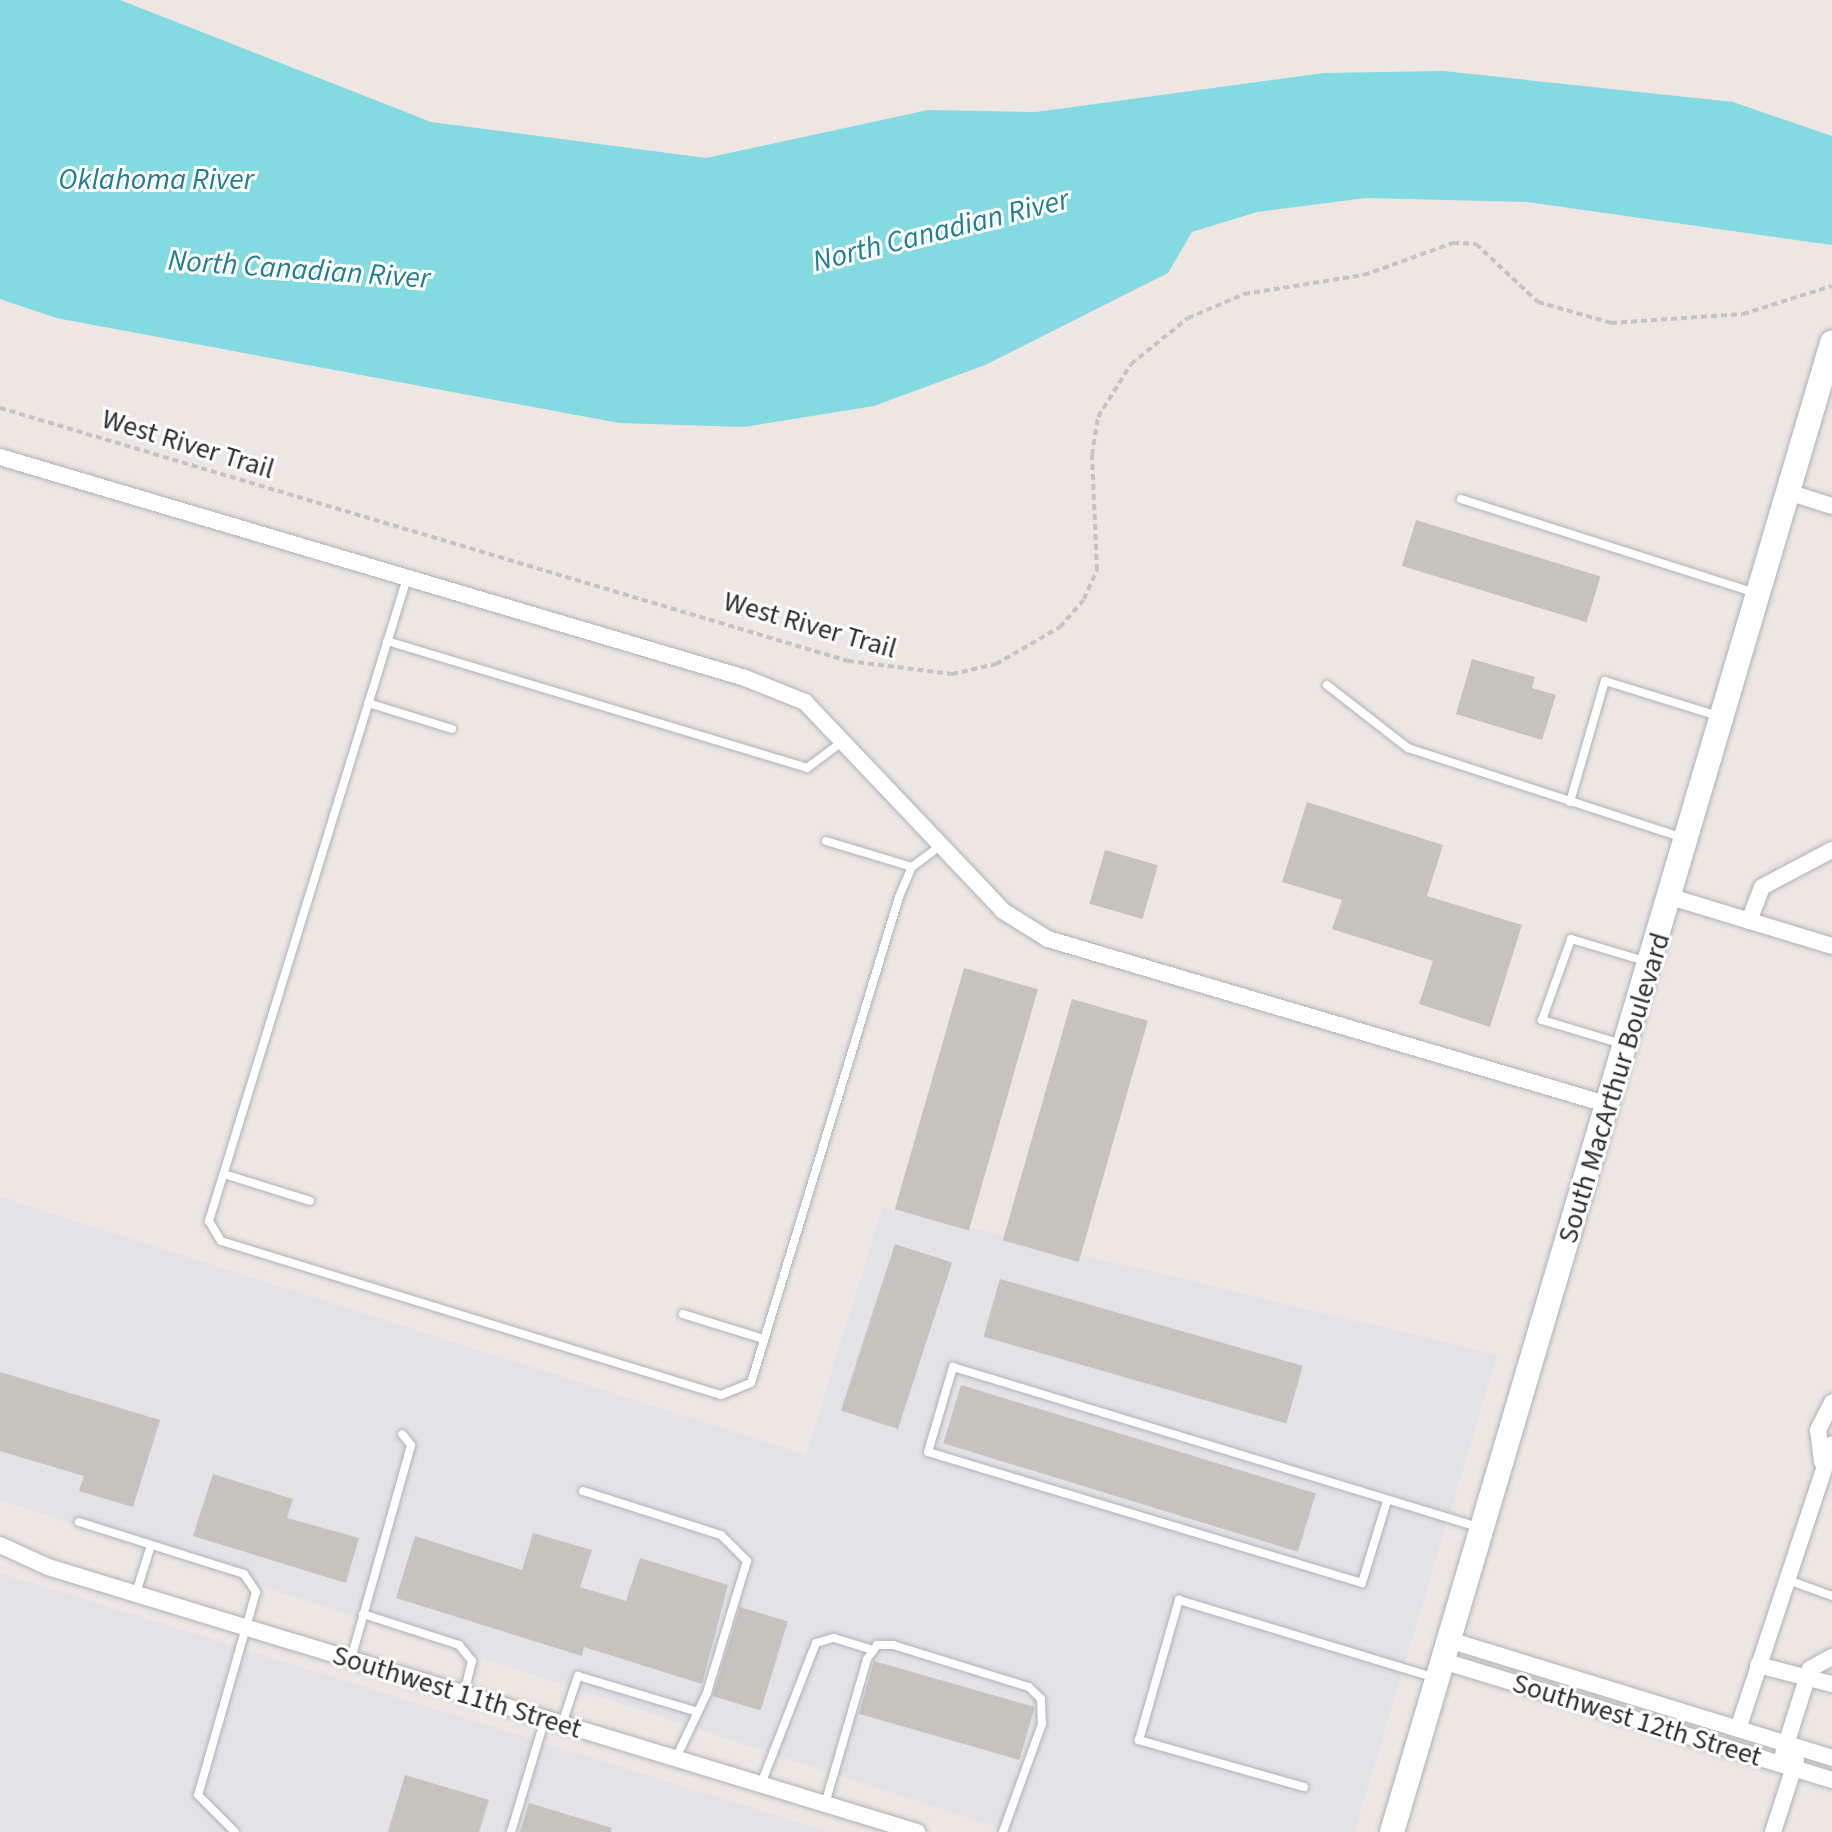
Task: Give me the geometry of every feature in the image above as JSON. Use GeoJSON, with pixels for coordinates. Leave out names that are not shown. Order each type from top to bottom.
{"type":"FeatureCollection","features":[{"type":"Feature","properties":{"kind":"main road","name":"South MacArthur Boulevard"},"geometry":{"type":"LineString","coordinates":[[1392,1832],[1791,493],[1832,343]]}},
{"type":"Feature","properties":{"kind":"street"},"geometry":{"type":"LineString","coordinates":[[0,457],[745,678],[805,702],[846,739],[1003,911],[1048,939],[1609,1105]]}},
{"type":"Feature","properties":{"kind":"street"},"geometry":{"type":"LineString","coordinates":[[1791,493],[1832,506]]}},
{"type":"Feature","properties":{"kind":"street"},"geometry":{"type":"LineString","coordinates":[[1749,921],[1762,887],[1832,850]]}},
{"type":"Feature","properties":{"kind":"street"},"geometry":{"type":"LineString","coordinates":[[1671,897],[1832,946]]}},
{"type":"Feature","properties":{"kind":"street"},"geometry":{"type":"LineString","coordinates":[[1822,1464],[1818,1430],[1832,1402]]}},
{"type":"Feature","properties":{"kind":"street"},"geometry":{"type":"LineString","coordinates":[[1738,1729],[1822,1464],[1832,1444]]}},
{"type":"Feature","properties":{"kind":"street","name":"Southwest 11th Street"},"geometry":{"type":"LineString","coordinates":[[0,1545],[136,1594],[917,1832]]}},
{"type":"Feature","properties":{"kind":"street"},"geometry":{"type":"LineString","coordinates":[[1773,1832],[1810,1669],[1832,1657]]}},
{"type":"Feature","properties":{"kind":"street","name":"Southwest 12th Street"},"geometry":{"type":"LineString","coordinates":[[1443,1660],[1738,1729],[1832,1758]]}},
{"type":"Feature","properties":{"kind":"street","name":"Southwest 12th Street"},"geometry":{"type":"LineString","coordinates":[[1443,1660],[1832,1780]]}},
{"type":"Feature","properties":{"kind":"street"},"geometry":{"type":"LineString","coordinates":[[1758,1665],[1832,1684]]}},
{"type":"Feature","properties":{"kind":"lane"},"geometry":{"type":"LineString","coordinates":[[1461,499],[1761,594]]}},
{"type":"Feature","properties":{"kind":"lane"},"geometry":{"type":"LineString","coordinates":[[407,578],[209,1221],[221,1241],[721,1395],[751,1383],[912,867],[942,844]]}},
{"type":"Feature","properties":{"kind":"lane"},"geometry":{"type":"LineString","coordinates":[[387,641],[807,768],[846,739]]}},
{"type":"Feature","properties":{"kind":"lane"},"geometry":{"type":"LineString","coordinates":[[1570,802],[1605,681],[1724,717]]}},
{"type":"Feature","properties":{"kind":"lane"},"geometry":{"type":"LineString","coordinates":[[1327,685],[1408,748],[1688,839]]}},
{"type":"Feature","properties":{"kind":"lane"},"geometry":{"type":"LineString","coordinates":[[368,703],[452,729]]}},
{"type":"Feature","properties":{"kind":"lane"},"geometry":{"type":"LineString","coordinates":[[826,841],[912,867]]}},
{"type":"Feature","properties":{"kind":"lane"},"geometry":{"type":"LineString","coordinates":[[1627,1045],[1542,1020],[1571,939],[1651,963]]}},
{"type":"Feature","properties":{"kind":"lane"},"geometry":{"type":"LineString","coordinates":[[224,1174],[310,1201]]}},
{"type":"Feature","properties":{"kind":"lane"},"geometry":{"type":"LineString","coordinates":[[683,1314],[764,1339]]}},
{"type":"Feature","properties":{"kind":"lane"},"geometry":{"type":"LineString","coordinates":[[1387,1501],[1362,1583],[928,1452],[953,1367],[1482,1529]]}},
{"type":"Feature","properties":{"kind":"lane"},"geometry":{"type":"LineString","coordinates":[[351,1659],[411,1445],[402,1434]]}},
{"type":"Feature","properties":{"kind":"lane"},"geometry":{"type":"LineString","coordinates":[[583,1491],[721,1535],[747,1561],[698,1712],[675,1759]]}},
{"type":"Feature","properties":{"kind":"lane"},"geometry":{"type":"LineString","coordinates":[[79,1522],[244,1574],[256,1592],[198,1795],[235,1832]]}},
{"type":"Feature","properties":{"kind":"lane"},"geometry":{"type":"LineString","coordinates":[[136,1594],[151,1545]]}},
{"type":"Feature","properties":{"kind":"lane"},"geometry":{"type":"LineString","coordinates":[[1785,1580],[1832,1596]]}},
{"type":"Feature","properties":{"kind":"lane"},"geometry":{"type":"LineString","coordinates":[[1304,1787],[1139,1740],[1179,1600],[1443,1660]]}},
{"type":"Feature","properties":{"kind":"lane"},"geometry":{"type":"LineString","coordinates":[[363,1614],[459,1645],[472,1661],[464,1694]]}},
{"type":"Feature","properties":{"kind":"lane"},"geometry":{"type":"LineString","coordinates":[[761,1784],[816,1643],[834,1638],[873,1650],[893,1645],[1029,1687],[1041,1699],[1042,1724],[1003,1832]]}},
{"type":"Feature","properties":{"kind":"lane"},"geometry":{"type":"LineString","coordinates":[[825,1804],[873,1650]]}},
{"type":"Feature","properties":{"kind":"lane"},"geometry":{"type":"LineString","coordinates":[[562,1724],[578,1676],[698,1712]]}},
{"type":"Feature","properties":{"kind":"lane"},"geometry":{"type":"LineString","coordinates":[[511,1832],[545,1719]]}},
{"type":"Feature","properties":{"kind":"path","name":"West River Trail"},"geometry":{"type":"LineString","coordinates":[[0,408],[848,661],[952,674],[996,664],[1048,635],[1084,599],[1097,570],[1092,455],[1098,417],[1131,364],[1188,318],[1244,294],[1364,275],[1453,243],[1476,244],[1538,302],[1611,323],[1743,314],[1832,286]]}},
{"type":"Feature","properties":{"kind":"shaded area"},"geometry":{"type":"Polygon","coordinates":[[[0,1197],[806,1455],[883,1207],[1497,1355],[1354,1832],[1012,1832],[0,1500],[0,1197]]]}},
{"type":"Feature","properties":{"kind":"shaded area"},"geometry":{"type":"Polygon","coordinates":[[[0,1573],[9,1576],[829,1832],[0,1832],[0,1573]]]}},
{"type":"Feature","properties":{"kind":"water","name":"Oklahoma River"},"geometry":{"type":"Polygon","coordinates":[[[0,0],[120,0],[431,122],[706,158],[928,110],[1036,112],[1324,73],[1443,71],[1733,102],[1832,136],[1832,245],[1527,202],[1366,198],[1257,212],[1192,232],[1168,273],[985,365],[874,406],[743,427],[619,423],[56,318],[0,299],[0,0]]]}},
{"type":"Feature","properties":{"kind":"building"},"geometry":{"type":"Polygon","coordinates":[[[1416,520],[1601,576],[1587,622],[1402,566],[1416,520]]]}},
{"type":"Feature","properties":{"kind":"building"},"geometry":{"type":"Polygon","coordinates":[[[1472,659],[1535,677],[1532,688],[1556,695],[1542,740],[1456,714],[1472,659]]]}},
{"type":"Feature","properties":{"kind":"building"},"geometry":{"type":"Polygon","coordinates":[[[1307,802],[1443,845],[1427,896],[1522,925],[1490,1027],[1419,1004],[1433,961],[1332,929],[1342,900],[1282,882],[1307,802]]]}},
{"type":"Feature","properties":{"kind":"building"},"geometry":{"type":"Polygon","coordinates":[[[1105,850],[1158,865],[1142,919],[1090,904],[1105,850]]]}},
{"type":"Feature","properties":{"kind":"building"},"geometry":{"type":"Polygon","coordinates":[[[964,968],[1038,989],[969,1231],[895,1209],[964,968]]]}},
{"type":"Feature","properties":{"kind":"building"},"geometry":{"type":"Polygon","coordinates":[[[1072,999],[1148,1021],[1079,1262],[1003,1240],[1072,999]]]}},
{"type":"Feature","properties":{"kind":"building"},"geometry":{"type":"Polygon","coordinates":[[[895,1244],[952,1263],[898,1429],[841,1410],[895,1244]]]}},
{"type":"Feature","properties":{"kind":"building"},"geometry":{"type":"Polygon","coordinates":[[[1000,1279],[1303,1366],[1286,1424],[983,1337],[1000,1279]]]}},
{"type":"Feature","properties":{"kind":"building"},"geometry":{"type":"Polygon","coordinates":[[[0,1372],[160,1420],[133,1507],[79,1491],[84,1476],[0,1451],[0,1372]]]}},
{"type":"Feature","properties":{"kind":"building"},"geometry":{"type":"Polygon","coordinates":[[[961,1385],[1316,1493],[1298,1552],[943,1443],[961,1385]]]}},
{"type":"Feature","properties":{"kind":"building"},"geometry":{"type":"Polygon","coordinates":[[[213,1474],[293,1499],[287,1518],[359,1538],[346,1583],[193,1536],[213,1474]]]}},
{"type":"Feature","properties":{"kind":"building"},"geometry":{"type":"Polygon","coordinates":[[[533,1533],[592,1550],[580,1587],[626,1601],[640,1558],[728,1585],[702,1684],[584,1647],[582,1656],[396,1598],[415,1536],[522,1570],[533,1533]]]}},
{"type":"Feature","properties":{"kind":"building"},"geometry":{"type":"Polygon","coordinates":[[[740,1607],[788,1622],[761,1711],[713,1696],[740,1607]]]}},
{"type":"Feature","properties":{"kind":"building"},"geometry":{"type":"Polygon","coordinates":[[[874,1661],[1035,1707],[1019,1760],[859,1714],[874,1661]]]}},
{"type":"Feature","properties":{"kind":"building"},"geometry":{"type":"Polygon","coordinates":[[[405,1775],[489,1800],[479,1832],[388,1832],[405,1775]]]}},
{"type":"Feature","properties":{"kind":"building"},"geometry":{"type":"Polygon","coordinates":[[[529,1803],[612,1828],[611,1832],[520,1832],[529,1803]]]}},
{"type":"Feature","properties":{"kind":"water label","name":"North Canadian River"},"geometry":{"type":"Point","coordinates":[941,231]}},
{"type":"Feature","properties":{"kind":"water label","name":"North Canadian River"},"geometry":{"type":"Point","coordinates":[299,270]}}]}
